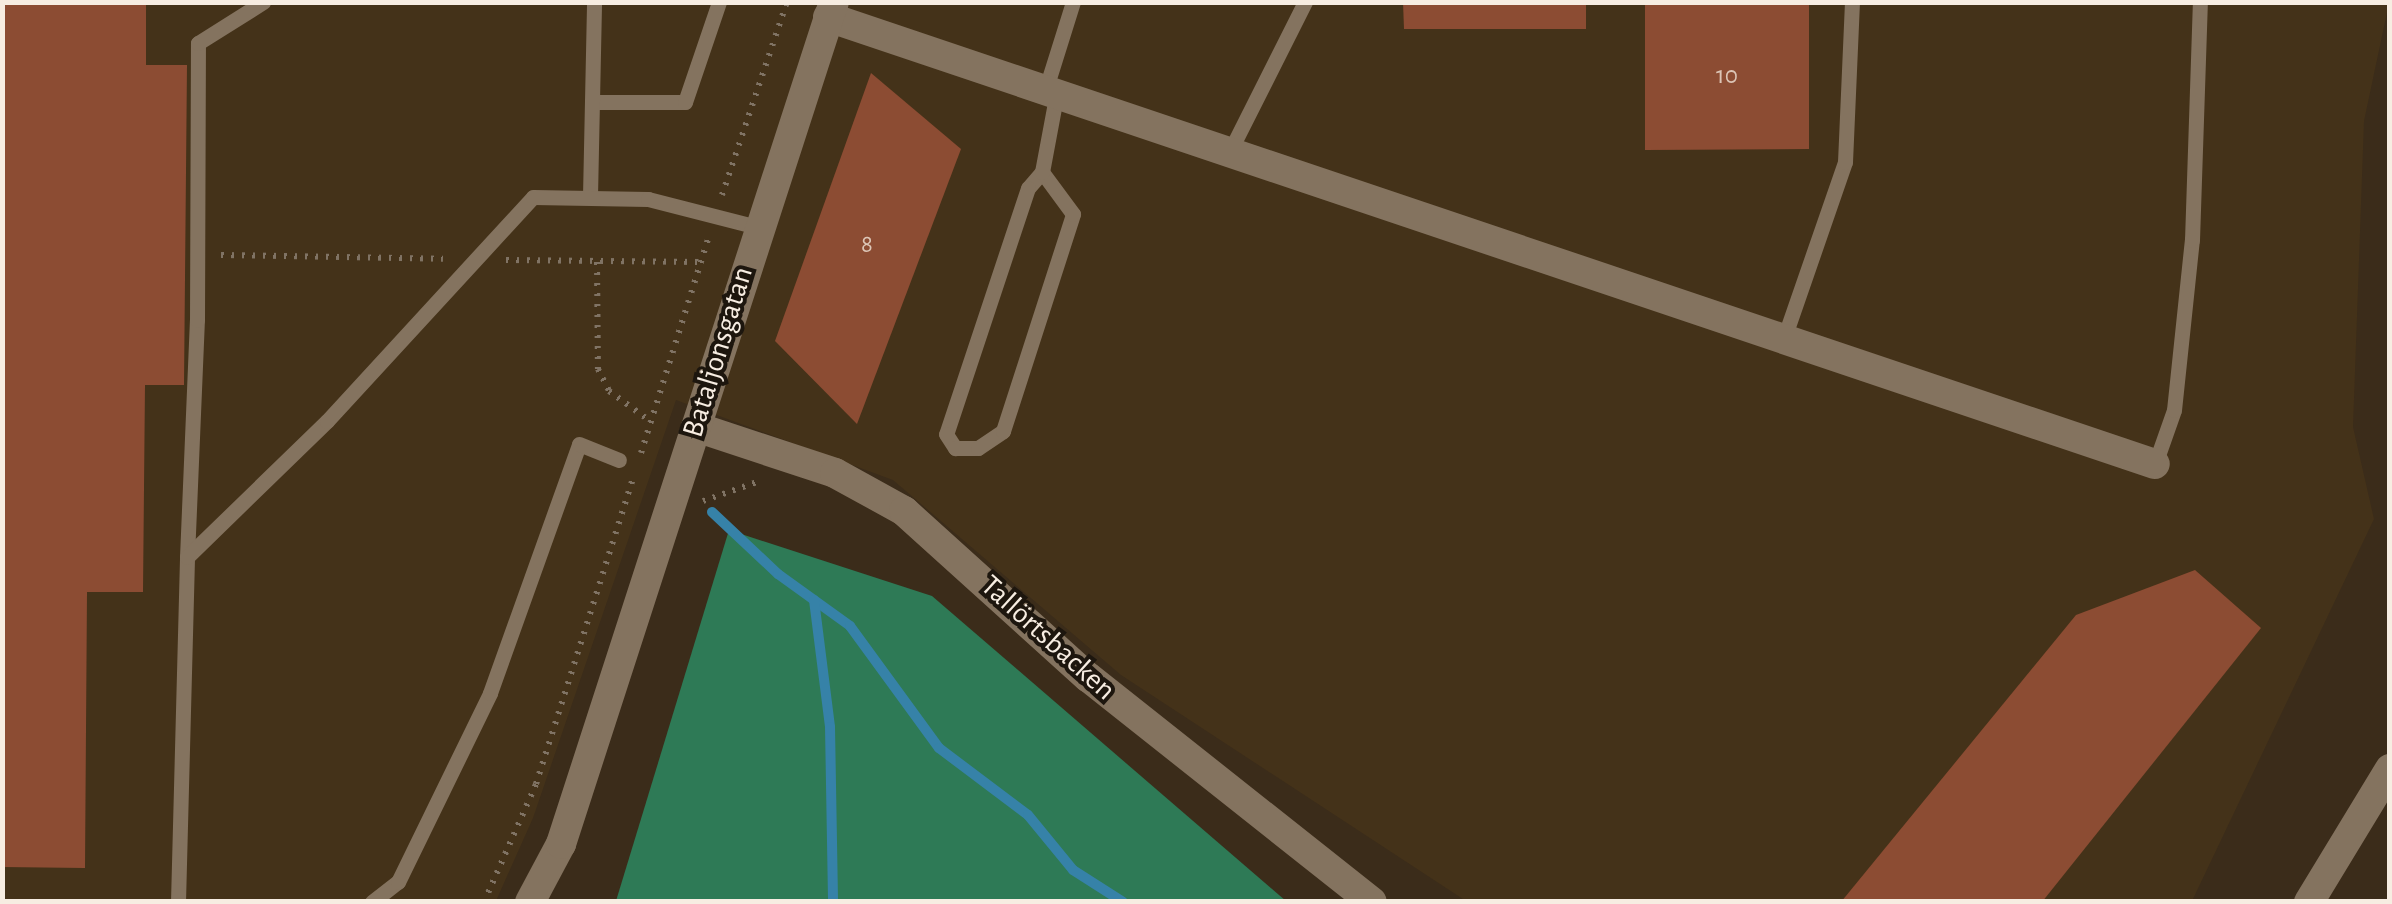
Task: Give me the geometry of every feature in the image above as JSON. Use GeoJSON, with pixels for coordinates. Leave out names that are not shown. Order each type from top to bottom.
{"type":"FeatureCollection","features":[{"type":"Feature","properties":{"kind":"street","name":"Bataljonsgatan"},"geometry":{"type":"LineString","coordinates":[[530,902],[561,844],[757,227],[831,10],[1783,341],[2155,464]]}},
{"type":"Feature","properties":{"kind":"street","name":"Tallörtsbacken"},"geometry":{"type":"LineString","coordinates":[[696,427],[835,472],[904,511],[1088,677],[1372,902]]}},
{"type":"Feature","properties":{"kind":"street"},"geometry":{"type":"LineString","coordinates":[[2309,902],[2390,769]]}},
{"type":"Feature","properties":{"kind":"lane"},"geometry":{"type":"LineString","coordinates":[[178,902],[186,557],[197,320],[198,43],[263,2]]}},
{"type":"Feature","properties":{"kind":"lane"},"geometry":{"type":"LineString","coordinates":[[590,196],[594,2]]}},
{"type":"Feature","properties":{"kind":"lane"},"geometry":{"type":"LineString","coordinates":[[592,102],[685,102],[719,2]]}},
{"type":"Feature","properties":{"kind":"lane"},"geometry":{"type":"LineString","coordinates":[[1042,172],[1072,214],[1029,362],[1003,431],[978,448],[955,448],[946,434],[1028,188],[1042,172],[1052,90],[1074,2]]}},
{"type":"Feature","properties":{"kind":"lane"},"geometry":{"type":"LineString","coordinates":[[1230,149],[1305,2]]}},
{"type":"Feature","properties":{"kind":"lane"},"geometry":{"type":"LineString","coordinates":[[1783,341],[1845,162],[1852,2]]}},
{"type":"Feature","properties":{"kind":"lane"},"geometry":{"type":"LineString","coordinates":[[2155,464],[2174,410],[2192,240],[2200,2]]}},
{"type":"Feature","properties":{"kind":"lane"},"geometry":{"type":"LineString","coordinates":[[186,557],[326,421],[532,196],[590,196],[685,204],[757,227]]}},
{"type":"Feature","properties":{"kind":"lane"},"geometry":{"type":"LineString","coordinates":[[372,902],[398,882],[490,693],[579,444],[619,460]]}},
{"type":"Feature","properties":{"kind":"path"},"geometry":{"type":"LineString","coordinates":[[598,262],[598,369],[609,391],[650,421]]}},
{"type":"Feature","properties":{"kind":"path"},"geometry":{"type":"LineString","coordinates":[[632,482],[707,501],[740,485],[773,482]]}},
{"type":"Feature","properties":{"kind":"shaded area"},"geometry":{"type":"Polygon","coordinates":[[[2,3],[2389,3],[2364,121],[2353,427],[2374,519],[2192,901],[1466,901],[1121,675],[893,480],[676,400],[533,818],[496,901],[3,901],[2,3]]]}},
{"type":"Feature","properties":{"kind":"green space"},"geometry":{"type":"Polygon","coordinates":[[[729,530],[932,596],[1286,901],[616,901],[729,530]]]}},
{"type":"Feature","properties":{"kind":"building"},"geometry":{"type":"Polygon","coordinates":[[[2,2],[146,2],[146,65],[187,65],[184,385],[145,385],[143,592],[87,592],[85,868],[2,867],[2,2]]]}},
{"type":"Feature","properties":{"kind":"building"},"geometry":{"type":"Polygon","coordinates":[[[1403,2],[1586,2],[1586,29],[1404,29],[1403,2]]]}},
{"type":"Feature","properties":{"kind":"building"},"geometry":{"type":"Polygon","coordinates":[[[1645,2],[1809,2],[1809,149],[1645,150],[1645,2]]]}},
{"type":"Feature","properties":{"kind":"building"},"geometry":{"type":"Polygon","coordinates":[[[871,73],[961,149],[857,424],[775,341],[871,73]]]}},
{"type":"Feature","properties":{"kind":"building"},"geometry":{"type":"Polygon","coordinates":[[[2195,570],[2261,628],[2042,902],[1841,902],[2076,615],[2195,570]]]}},
{"type":"Feature","properties":{"kind":"waterway"},"geometry":{"type":"LineString","coordinates":[[712,512],[778,574],[850,626],[939,748],[1028,815],[1073,870],[1123,902]]}},
{"type":"Feature","properties":{"kind":"waterway"},"geometry":{"type":"LineString","coordinates":[[814,600],[830,727],[833,902]]}}]}
